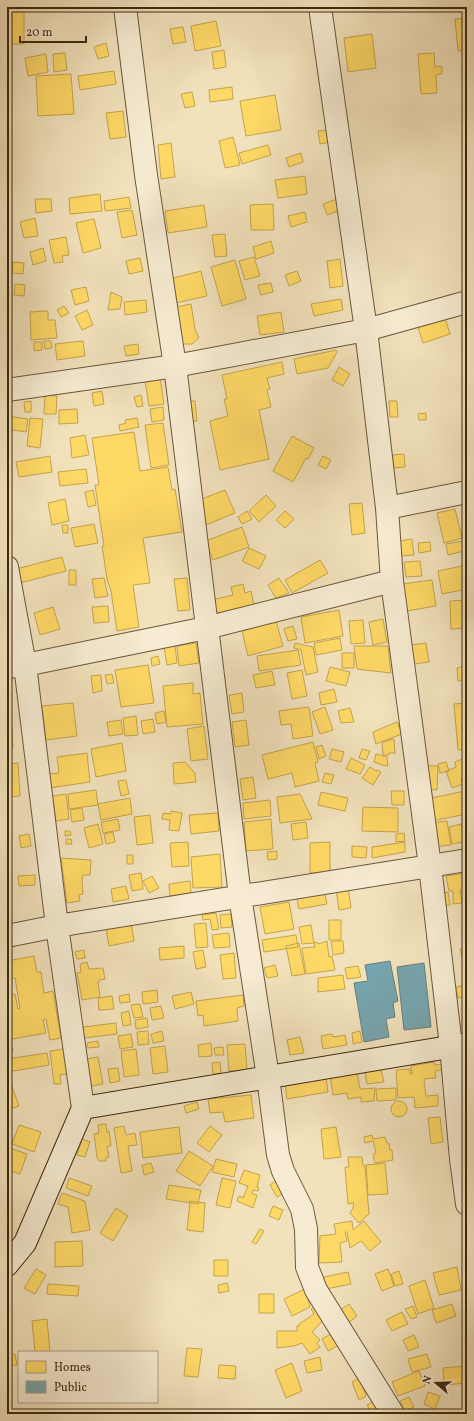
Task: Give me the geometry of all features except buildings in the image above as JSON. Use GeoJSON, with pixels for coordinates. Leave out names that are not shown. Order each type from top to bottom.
{"type":"FeatureCollection","features":[{"type":"Feature","properties":{"kind":"street"},"geometry":{"type":"LineString","coordinates":[[125,7],[146,175],[175,366],[240,896],[268,1077],[278,1155],[302,1209],[306,1229],[308,1267],[316,1290],[393,1414]]}},
{"type":"Feature","properties":{"kind":"street"},"geometry":{"type":"LineString","coordinates":[[320,7],[366,330],[387,508],[392,581],[430,866],[459,1045],[467,1204]]}},
{"type":"Feature","properties":{"kind":"street"},"geometry":{"type":"LineString","coordinates":[[7,390],[175,366],[366,330],[467,302]]}},
{"type":"Feature","properties":{"kind":"street"},"geometry":{"type":"LineString","coordinates":[[387,508],[467,492]]}},
{"type":"Feature","properties":{"kind":"street"},"geometry":{"type":"LineString","coordinates":[[7,567],[16,666],[83,1108],[25,1243],[7,1265]]}},
{"type":"Feature","properties":{"kind":"street"},"geometry":{"type":"LineString","coordinates":[[16,666],[206,628],[392,581]]}},
{"type":"Feature","properties":{"kind":"street"},"geometry":{"type":"LineString","coordinates":[[7,936],[56,926],[467,860]]}},
{"type":"Feature","properties":{"kind":"street"},"geometry":{"type":"LineString","coordinates":[[83,1108],[459,1045]]}}]}
